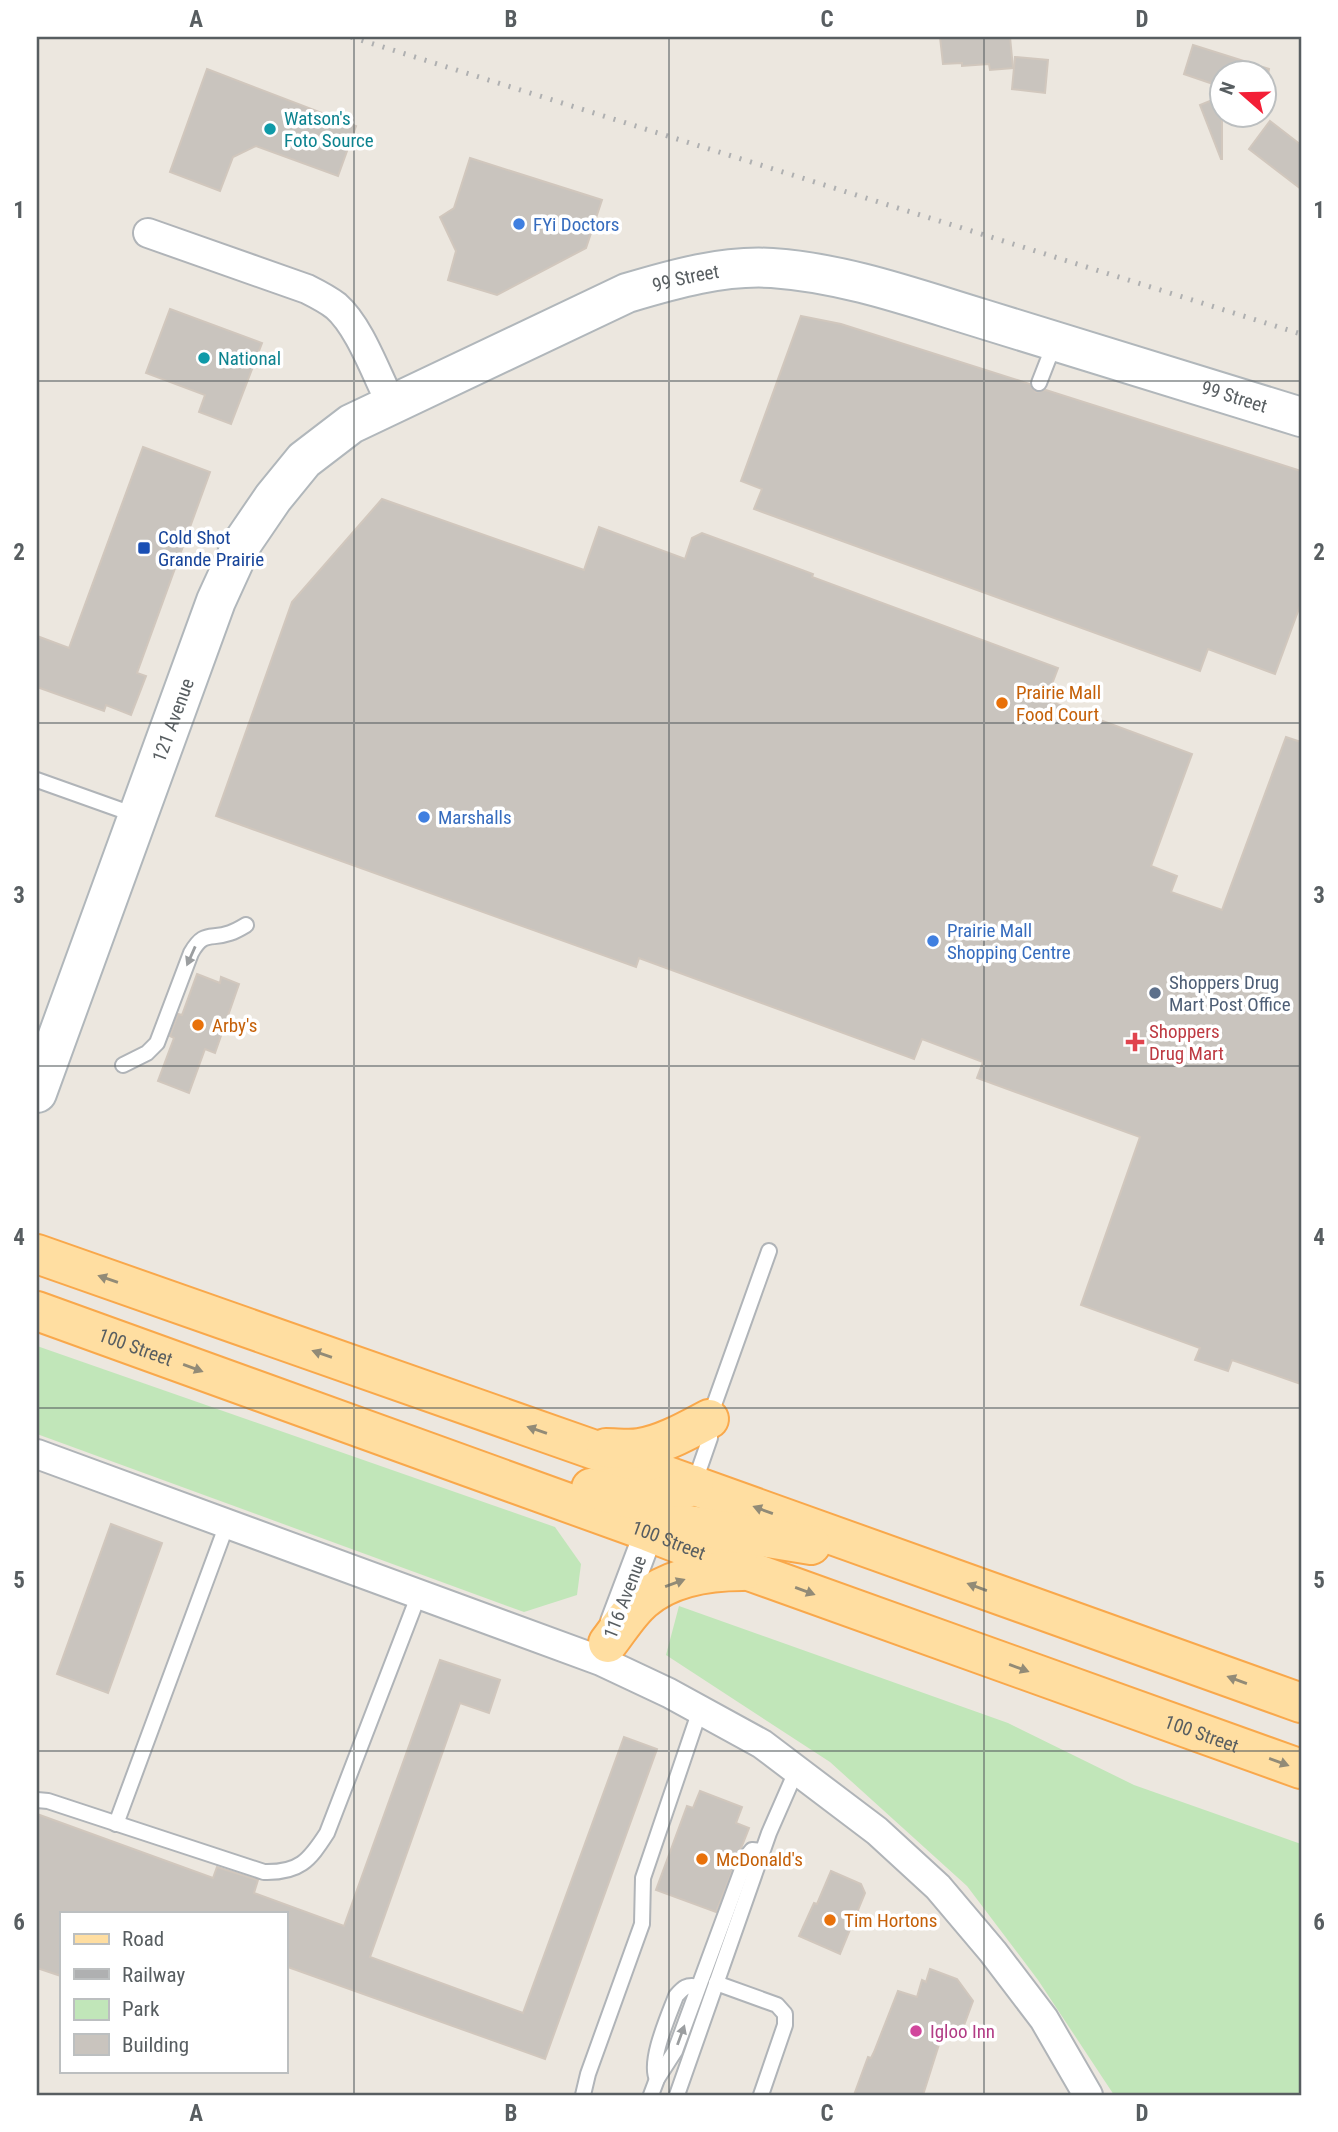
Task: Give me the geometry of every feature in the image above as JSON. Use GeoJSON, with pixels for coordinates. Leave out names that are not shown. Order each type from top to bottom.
{"type":"FeatureCollection","features":[{"type":"Feature","properties":{"kind":"main road"},"geometry":{"type":"LineString","coordinates":[[37,1254],[694,1485],[1301,1703]]}},
{"type":"Feature","properties":{"kind":"main road","name":"100 Street"},"geometry":{"type":"LineString","coordinates":[[37,1311],[1301,1769]]}},
{"type":"Feature","properties":{"kind":"main road"},"geometry":{"type":"LineString","coordinates":[[589,1448],[639,1449],[685,1432],[709,1419]]}},
{"type":"Feature","properties":{"kind":"main road"},"geometry":{"type":"LineString","coordinates":[[418,1450],[647,1502],[694,1485]]}},
{"type":"Feature","properties":{"kind":"main road"},"geometry":{"type":"LineString","coordinates":[[649,1532],[675,1525],[689,1525],[900,1559]]}},
{"type":"Feature","properties":{"kind":"main road"},"geometry":{"type":"LineString","coordinates":[[604,1652],[642,1601],[656,1590],[721,1571],[749,1571]]}},
{"type":"Feature","properties":{"kind":"street"},"geometry":{"type":"LineString","coordinates":[[148,233],[307,289],[330,302],[353,326],[391,403]]}},
{"type":"Feature","properties":{"kind":"street","name":"99 Street"},"geometry":{"type":"LineString","coordinates":[[391,403],[627,293],[674,279],[718,271],[771,268],[856,281],[1301,417]]}},
{"type":"Feature","properties":{"kind":"street","name":"121 Avenue"},"geometry":{"type":"LineString","coordinates":[[37,1093],[216,601],[243,542],[273,498],[304,460],[351,424],[391,403]]}},
{"type":"Feature","properties":{"kind":"street"},"geometry":{"type":"LineString","coordinates":[[37,1454],[419,1594],[604,1652],[762,1744],[877,1831],[938,1887],[993,1952],[1044,2020],[1088,2095]]}},
{"type":"Feature","properties":{"kind":"street","name":"116 Avenue"},"geometry":{"type":"LineString","coordinates":[[604,1652],[649,1532]]}},
{"type":"Feature","properties":{"kind":"lane"},"geometry":{"type":"LineString","coordinates":[[1039,383],[1055,341]]}},
{"type":"Feature","properties":{"kind":"lane"},"geometry":{"type":"LineString","coordinates":[[37,780],[139,817]]}},
{"type":"Feature","properties":{"kind":"lane"},"geometry":{"type":"LineString","coordinates":[[123,1065],[147,1053],[157,1042],[198,940],[210,935],[229,934],[246,925]]}},
{"type":"Feature","properties":{"kind":"lane"},"geometry":{"type":"LineString","coordinates":[[694,1485],[710,1438],[709,1419],[769,1251]]}},
{"type":"Feature","properties":{"kind":"lane"},"geometry":{"type":"LineString","coordinates":[[116,1824],[227,1524]]}},
{"type":"Feature","properties":{"kind":"lane"},"geometry":{"type":"LineString","coordinates":[[37,1800],[48,1801],[264,1872],[280,1873],[304,1863],[327,1833],[419,1594]]}},
{"type":"Feature","properties":{"kind":"lane"},"geometry":{"type":"LineString","coordinates":[[583,2095],[588,2074],[642,1924],[643,1878],[700,1710]]}},
{"type":"Feature","properties":{"kind":"lane"},"geometry":{"type":"LineString","coordinates":[[677,2095],[762,1851],[797,1769]]}},
{"type":"Feature","properties":{"kind":"lane"},"geometry":{"type":"LineString","coordinates":[[651,2095],[657,2079],[675,2051],[747,1856],[752,1850],[762,1851]]}},
{"type":"Feature","properties":{"kind":"lane"},"geometry":{"type":"LineString","coordinates":[[716,1983],[778,2005],[785,2014],[785,2025],[761,2095]]}},
{"type":"Feature","properties":{"kind":"green space"},"geometry":{"type":"Polygon","coordinates":[[[37,1346],[555,1527],[581,1564],[577,1595],[524,1612],[37,1434],[37,1346]]]}},
{"type":"Feature","properties":{"kind":"green space"},"geometry":{"type":"Polygon","coordinates":[[[679,1606],[1008,1723],[1134,1785],[1301,1844],[1301,2095],[1114,2095],[1038,1980],[967,1886],[830,1762],[666,1655],[679,1606]]]}},
{"type":"Feature","properties":{"kind":"building"},"geometry":{"type":"Polygon","coordinates":[[[940,37],[1010,37],[1013,68],[990,70],[989,64],[943,64],[940,37]]]}},
{"type":"Feature","properties":{"kind":"building"},"geometry":{"type":"Polygon","coordinates":[[[1193,45],[1240,60],[1208,60],[1208,82],[1184,74],[1193,45]]]}},
{"type":"Feature","properties":{"kind":"building"},"geometry":{"type":"Polygon","coordinates":[[[1015,57],[1048,60],[1045,93],[1012,89],[1015,57]]]}},
{"type":"Feature","properties":{"kind":"building","name":"Watson's Foto Source"},"geometry":{"type":"Polygon","coordinates":[[[207,69],[356,126],[338,176],[256,146],[233,157],[220,191],[170,172],[207,69]]]}},
{"type":"Feature","properties":{"kind":"building"},"geometry":{"type":"Polygon","coordinates":[[[1208,102],[1208,126],[1200,105],[1208,102]]]}},
{"type":"Feature","properties":{"kind":"building"},"geometry":{"type":"Polygon","coordinates":[[[1278,127],[1301,145],[1301,189],[1249,149],[1263,130],[1278,130],[1278,127]]]}},
{"type":"Feature","properties":{"kind":"building"},"geometry":{"type":"Polygon","coordinates":[[[1210,130],[1222,130],[1221,159],[1210,130]]]}},
{"type":"Feature","properties":{"kind":"building","name":"FYi Doctors"},"geometry":{"type":"Polygon","coordinates":[[[470,158],[602,200],[586,248],[497,295],[448,280],[456,251],[440,217],[454,208],[470,158]]]}},
{"type":"Feature","properties":{"kind":"building","name":"National"},"geometry":{"type":"Polygon","coordinates":[[[170,309],[262,343],[231,424],[199,412],[205,395],[146,373],[170,309]]]}},
{"type":"Feature","properties":{"kind":"building"},"geometry":{"type":"Polygon","coordinates":[[[801,316],[841,324],[1030,384],[1036,392],[1046,390],[1301,471],[1301,603],[1275,674],[1208,649],[1200,671],[754,509],[762,489],[741,481],[801,316]]]}},
{"type":"Feature","properties":{"kind":"building","name":"Cold Shot Grande Prairie"},"geometry":{"type":"Polygon","coordinates":[[[143,447],[210,472],[137,673],[146,676],[131,715],[106,705],[104,711],[37,687],[37,636],[69,648],[143,447]]]}},
{"type":"Feature","properties":{"kind":"building","name":"Prairie Mall Shopping Centre"},"geometry":{"type":"Polygon","coordinates":[[[382,499],[584,570],[599,527],[685,559],[692,538],[702,533],[813,574],[812,577],[1058,668],[1046,700],[1192,754],[1151,866],[1177,876],[1171,892],[1222,910],[1286,737],[1301,742],[1301,1384],[1232,1360],[1228,1371],[1195,1360],[1200,1348],[1081,1305],[1140,1137],[977,1078],[983,1062],[922,1039],[914,1059],[639,958],[636,967],[216,816],[292,602],[382,499]]]}},
{"type":"Feature","properties":{"kind":"building","name":"Arby's"},"geometry":{"type":"Polygon","coordinates":[[[197,974],[220,983],[221,977],[239,984],[215,1053],[205,1049],[189,1093],[158,1081],[174,1038],[170,1036],[178,1014],[182,1015],[197,974]]]}},
{"type":"Feature","properties":{"kind":"building"},"geometry":{"type":"Polygon","coordinates":[[[111,1524],[162,1543],[108,1693],[57,1674],[111,1524]]]}},
{"type":"Feature","properties":{"kind":"building"},"geometry":{"type":"Polygon","coordinates":[[[440,1660],[500,1680],[489,1713],[460,1703],[370,1957],[523,2013],[624,1737],[657,1749],[545,2059],[287,1967],[287,1912],[60,1912],[60,1976],[37,1968],[37,1814],[213,1878],[217,1867],[258,1880],[254,1893],[344,1926],[440,1660]]]}},
{"type":"Feature","properties":{"kind":"building","name":"McDonald's"},"geometry":{"type":"Polygon","coordinates":[[[700,1791],[742,1807],[736,1823],[749,1828],[716,1912],[656,1890],[687,1806],[693,1808],[700,1791]]]}},
{"type":"Feature","properties":{"kind":"building","name":"Tim Hortons"},"geometry":{"type":"Polygon","coordinates":[[[831,1871],[861,1884],[865,1893],[840,1954],[799,1936],[831,1871]]]}},
{"type":"Feature","properties":{"kind":"building","name":"Igloo Inn"},"geometry":{"type":"Polygon","coordinates":[[[930,1969],[957,1979],[973,2001],[963,2028],[953,2025],[949,2037],[942,2035],[923,2095],[854,2095],[898,1991],[917,1997],[922,1980],[926,1982],[930,1969]]]}},
{"type":"Feature","properties":{"kind":"railway"},"geometry":{"type":"LineString","coordinates":[[351,37],[1301,334]]}},
{"type":"Feature","properties":{"kind":"place","name":"Watson's Foto Source"},"geometry":{"type":"Point","coordinates":[270,129]}},
{"type":"Feature","properties":{"kind":"place","name":"FYi Doctors"},"geometry":{"type":"Point","coordinates":[519,224]}},
{"type":"Feature","properties":{"kind":"place","name":"National"},"geometry":{"type":"Point","coordinates":[204,358]}},
{"type":"Feature","properties":{"kind":"place","name":"Cold Shot Grande Prairie"},"geometry":{"type":"Point","coordinates":[144,548]}},
{"type":"Feature","properties":{"kind":"place","name":"Prairie Mall Food Court"},"geometry":{"type":"Point","coordinates":[1002,703]}},
{"type":"Feature","properties":{"kind":"place","name":"Marshalls"},"geometry":{"type":"Point","coordinates":[424,817]}},
{"type":"Feature","properties":{"kind":"place","name":"Prairie Mall Shopping Centre"},"geometry":{"type":"Point","coordinates":[933,941]}},
{"type":"Feature","properties":{"kind":"place","name":"Shoppers Drug Mart Post Office"},"geometry":{"type":"Point","coordinates":[1155,993]}},
{"type":"Feature","properties":{"kind":"place","name":"Arby's"},"geometry":{"type":"Point","coordinates":[198,1025]}},
{"type":"Feature","properties":{"kind":"place","name":"Shoppers Drug Mart"},"geometry":{"type":"Point","coordinates":[1135,1042]}},
{"type":"Feature","properties":{"kind":"place","name":"McDonald's"},"geometry":{"type":"Point","coordinates":[702,1859]}},
{"type":"Feature","properties":{"kind":"place","name":"Tim Hortons"},"geometry":{"type":"Point","coordinates":[830,1920]}},
{"type":"Feature","properties":{"kind":"place","name":"Igloo Inn"},"geometry":{"type":"Point","coordinates":[916,2031]}}]}
